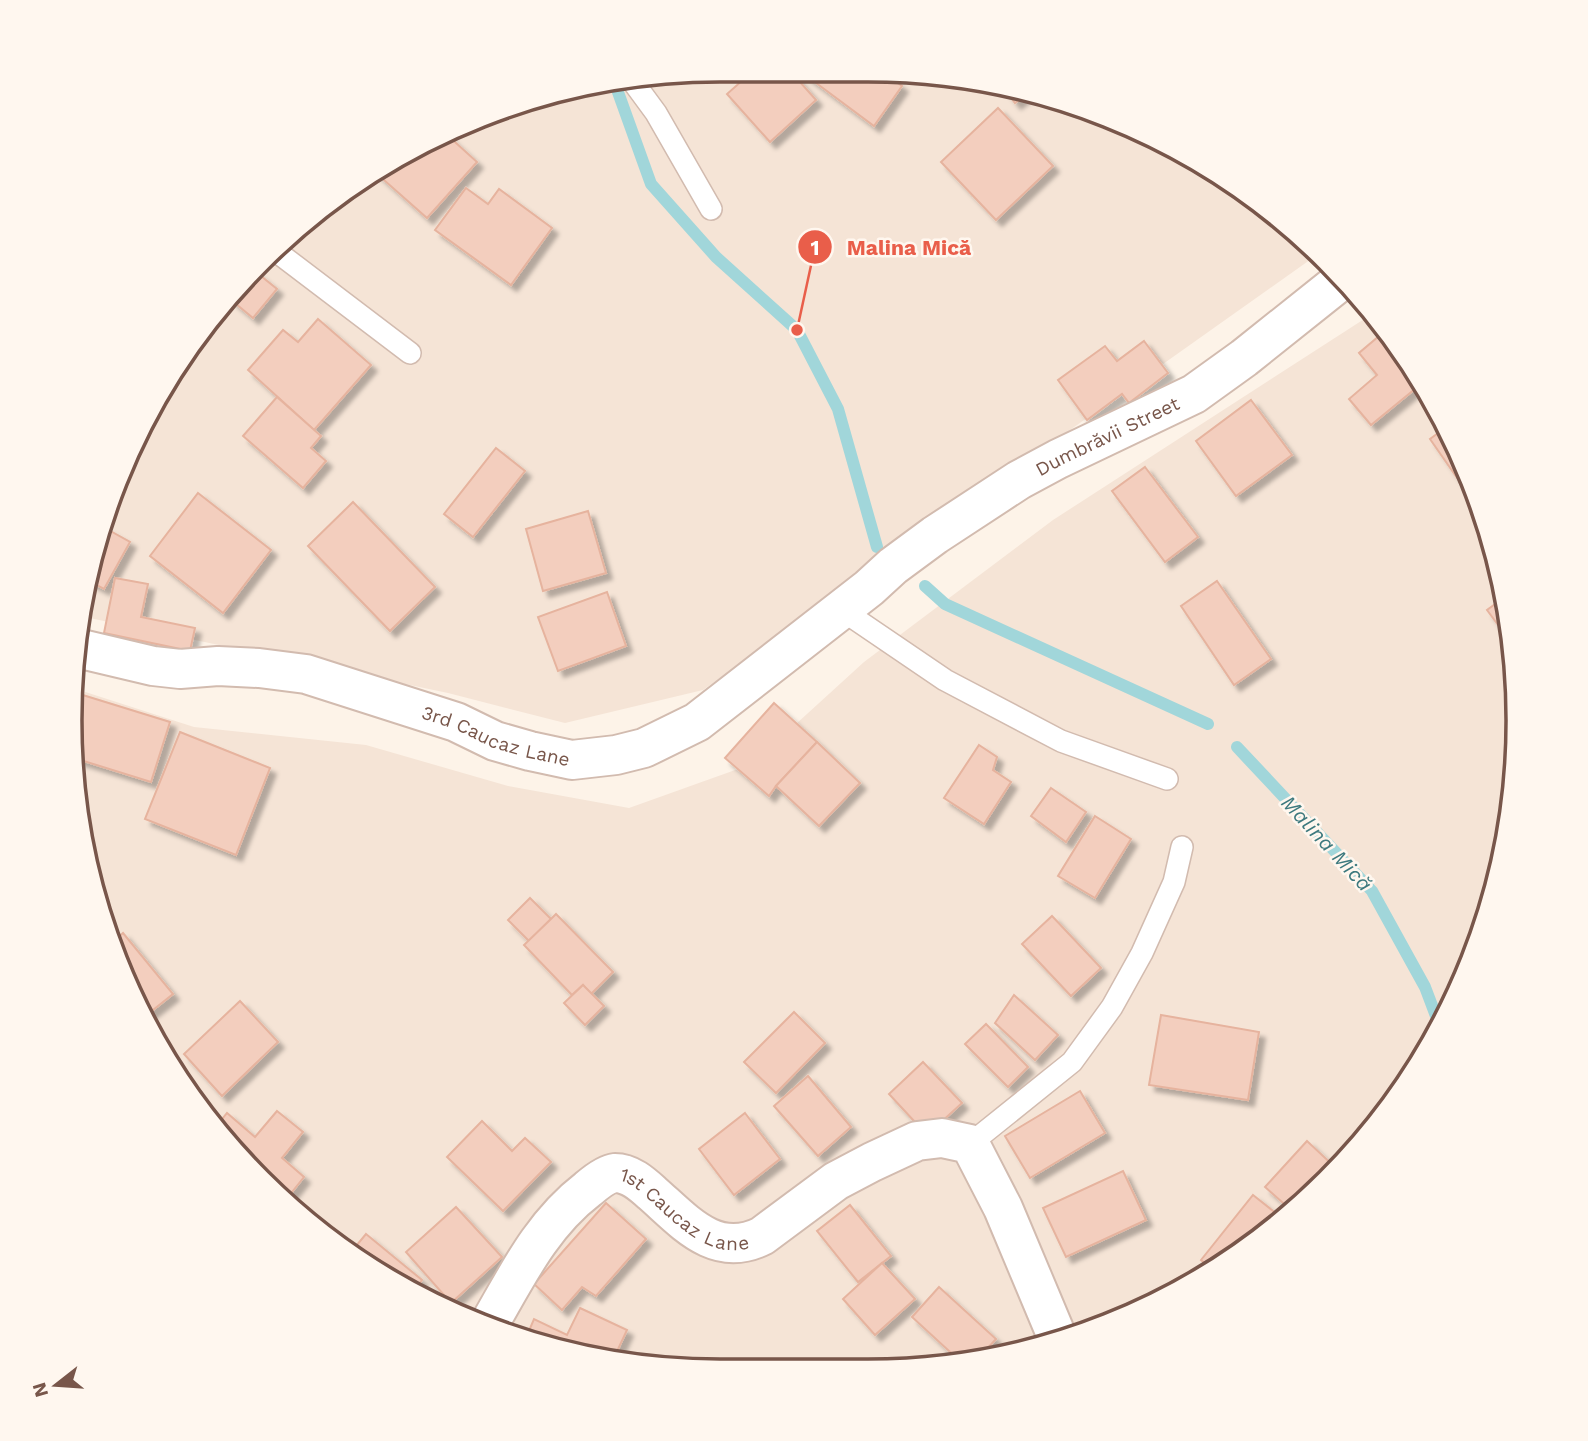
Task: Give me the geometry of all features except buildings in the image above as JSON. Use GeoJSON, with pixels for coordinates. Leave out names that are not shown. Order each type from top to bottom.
{"type":"FeatureCollection","features":[{"type":"Feature","properties":{"kind":"street","name":"Dumbrăvii Street"},"geometry":{"type":"LineString","coordinates":[[855,599],[935,535],[1019,480],[1194,394],[1334,286]]}},
{"type":"Feature","properties":{"kind":"street","name":"3rd Caucaz Lane"},"geometry":{"type":"LineString","coordinates":[[87,650],[153,666],[180,669],[218,666],[306,674],[456,722],[495,741],[572,760],[616,755],[644,748],[697,722],[855,599]]}},
{"type":"Feature","properties":{"kind":"street","name":"1st Caucaz Lane"},"geometry":{"type":"LineString","coordinates":[[493,1317],[534,1245],[562,1211],[599,1180],[613,1173],[627,1175],[641,1183],[700,1234],[717,1242],[736,1244],[750,1242],[762,1236],[836,1181],[917,1141],[942,1138],[970,1144]]}},
{"type":"Feature","properties":{"kind":"street"},"geometry":{"type":"LineString","coordinates":[[970,1144],[1003,1208],[1054,1331]]}},
{"type":"Feature","properties":{"kind":"lane"},"geometry":{"type":"LineString","coordinates":[[638,88],[656,113],[711,209]]}},
{"type":"Feature","properties":{"kind":"lane"},"geometry":{"type":"LineString","coordinates":[[283,256],[410,353]]}},
{"type":"Feature","properties":{"kind":"lane"},"geometry":{"type":"LineString","coordinates":[[855,599],[945,680],[1061,741],[1167,779]]}},
{"type":"Feature","properties":{"kind":"lane"},"geometry":{"type":"LineString","coordinates":[[970,1144],[1072,1062],[1112,1007],[1142,953],[1174,882],[1182,847]]}},
{"type":"Feature","properties":{"kind":"shaded area"},"geometry":{"type":"Polygon","coordinates":[[[720,82],[868,82],[951,88],[1033,104],[1073,116],[1150,148],[1222,190],[1256,214],[1309,260],[703,690],[565,723],[448,693],[91,618],[104,555],[131,476],[168,401],[214,332],[269,269],[332,214],[401,168],[438,148],[515,116],[555,104],[637,88],[720,82]]]}},
{"type":"Feature","properties":{"kind":"shaded area"},"geometry":{"type":"Polygon","coordinates":[[[1363,320],[1398,366],[1440,438],[1472,515],[1493,596],[1500,637],[1506,720],[1500,804],[1484,886],[1472,926],[1440,1003],[1420,1040],[1374,1109],[1319,1172],[1256,1227],[1187,1273],[1150,1293],[1073,1325],[1033,1337],[951,1353],[868,1359],[720,1359],[637,1353],[555,1337],[515,1325],[438,1293],[401,1273],[332,1227],[269,1172],[241,1141],[214,1109],[168,1040],[131,965],[104,886],[88,804],[82,720],[83,691],[194,727],[366,745],[508,786],[629,808],[752,764],[864,662],[1053,520],[1363,320]]]}},
{"type":"Feature","properties":{"kind":"waterway","name":"Malina Mică"},"geometry":{"type":"LineString","coordinates":[[618,91],[651,184],[716,257],[797,330],[838,409],[877,547]]}},
{"type":"Feature","properties":{"kind":"waterway","name":"Malina Mică"},"geometry":{"type":"LineString","coordinates":[[925,586],[945,604],[1208,724]]}},
{"type":"Feature","properties":{"kind":"waterway","name":"Malina Mică"},"geometry":{"type":"LineString","coordinates":[[1237,747],[1372,891],[1425,987],[1435,1013]]}},
{"type":"Feature","properties":{"kind":"place","name":"Malina Mică"},"geometry":{"type":"Point","coordinates":[797,330]}}]}
